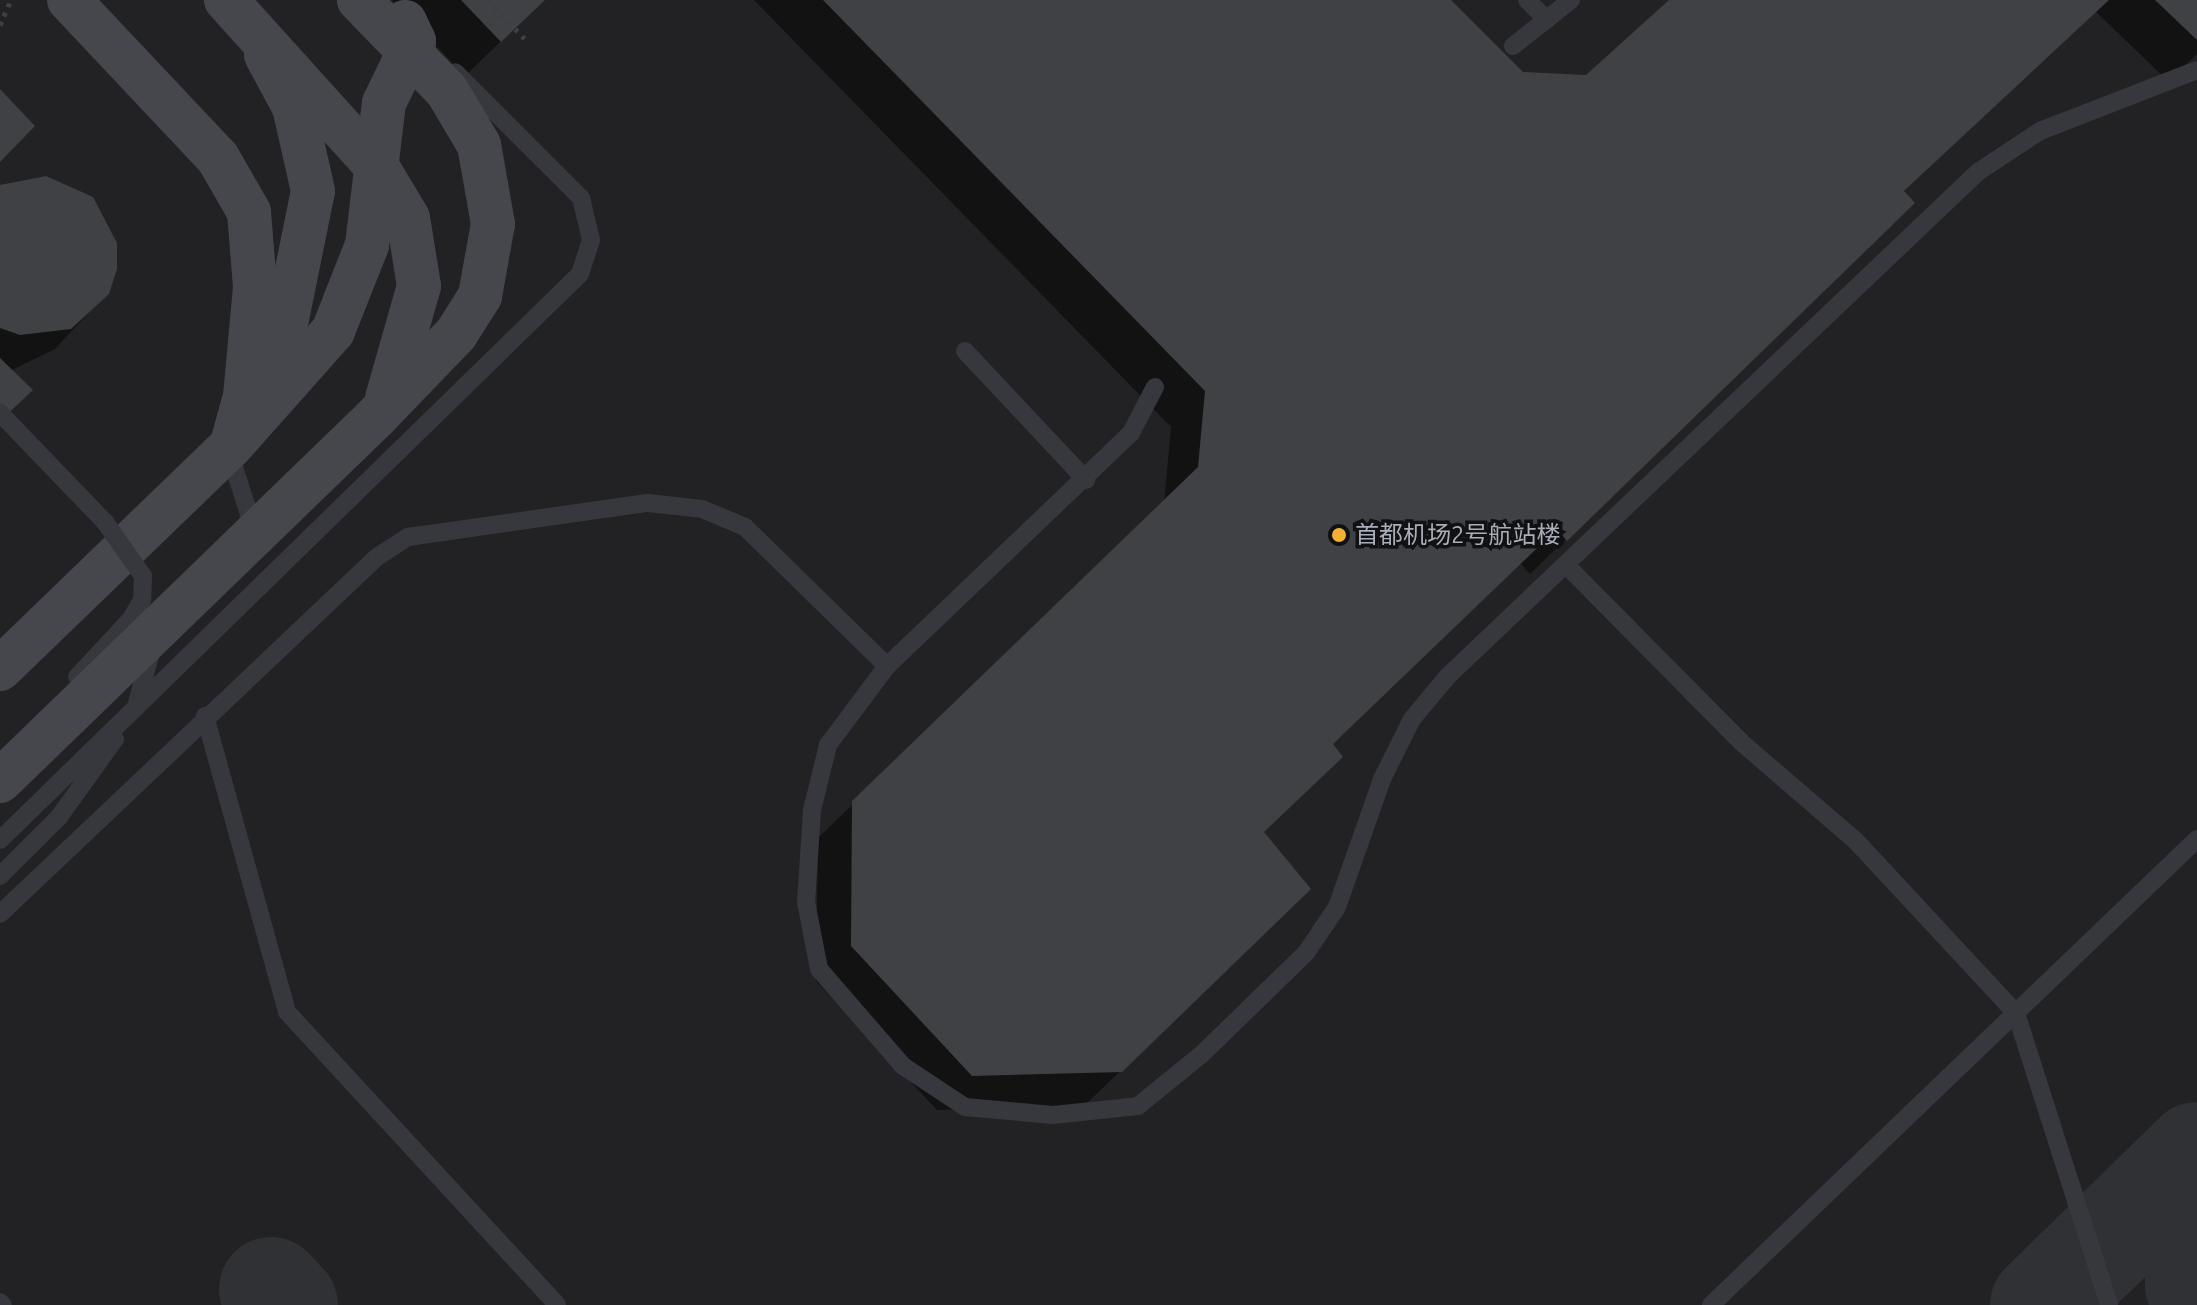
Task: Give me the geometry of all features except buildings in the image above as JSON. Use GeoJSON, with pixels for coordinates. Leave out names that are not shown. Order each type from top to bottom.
{"type":"FeatureCollection","features":[{"type":"Feature","properties":{"kind":"street"},"geometry":{"type":"LineString","coordinates":[[69,0],[218,158],[249,212],[255,287],[245,396],[231,446]]}},
{"type":"Feature","properties":{"kind":"street"},"geometry":{"type":"LineString","coordinates":[[223,0],[283,82],[313,178],[273,381],[231,446]]}},
{"type":"Feature","properties":{"kind":"street"},"geometry":{"type":"LineString","coordinates":[[223,0],[378,168],[408,218],[419,257],[418,295],[400,364],[376,417]]}},
{"type":"Feature","properties":{"kind":"street"},"geometry":{"type":"LineString","coordinates":[[0,779],[376,417],[473,310],[490,268],[493,208],[484,161],[463,114],[359,0]]}},
{"type":"Feature","properties":{"kind":"street"},"geometry":{"type":"LineString","coordinates":[[0,669],[231,446],[341,319],[376,201],[384,103],[414,41],[398,15]]}},
{"type":"Feature","properties":{"kind":"lane"},"geometry":{"type":"LineString","coordinates":[[1527,0],[1547,20]]}},
{"type":"Feature","properties":{"kind":"lane"},"geometry":{"type":"LineString","coordinates":[[1513,46],[1571,0]]}},
{"type":"Feature","properties":{"kind":"lane"},"geometry":{"type":"LineString","coordinates":[[0,840],[452,405],[586,263],[591,230],[581,198],[398,15]]}},
{"type":"Feature","properties":{"kind":"lane"},"geometry":{"type":"LineString","coordinates":[[1155,387],[1131,433],[1086,480],[887,666],[828,745],[812,810],[806,902],[819,969],[903,1066],[965,1107],[1053,1115],[1138,1106],[1306,953],[1337,907],[1382,779],[1412,719],[1448,676],[1568,567],[1978,172],[2040,131],[2197,70]]}},
{"type":"Feature","properties":{"kind":"lane"},"geometry":{"type":"LineString","coordinates":[[965,351],[1086,480]]}},
{"type":"Feature","properties":{"kind":"lane"},"geometry":{"type":"LineString","coordinates":[[0,413],[136,560],[144,592],[125,627],[0,779]]}},
{"type":"Feature","properties":{"kind":"lane"},"geometry":{"type":"LineString","coordinates":[[0,876],[59,817],[127,718],[158,637],[246,537],[249,514],[229,462],[231,446]]}},
{"type":"Feature","properties":{"kind":"lane"},"geometry":{"type":"LineString","coordinates":[[0,914],[205,716],[408,537],[648,503],[702,509],[745,527],[887,666]]}},
{"type":"Feature","properties":{"kind":"lane"},"geometry":{"type":"LineString","coordinates":[[1568,567],[1741,742],[1855,840],[2016,1013],[2109,1305]]}},
{"type":"Feature","properties":{"kind":"lane"},"geometry":{"type":"LineString","coordinates":[[205,716],[287,1012],[557,1305]]}},
{"type":"Feature","properties":{"kind":"lane"},"geometry":{"type":"LineString","coordinates":[[1711,1305],[2197,839]]}},
{"type":"Feature","properties":{"kind":"path"},"geometry":{"type":"LineString","coordinates":[[0,25],[11,0]]}},
{"type":"Feature","properties":{"kind":"path"},"geometry":{"type":"LineString","coordinates":[[487,0],[528,42]]}},
{"type":"Feature","properties":{"kind":"shaded area"},"geometry":{"type":"Polygon","coordinates":[[[0,0],[2197,0],[2197,1305],[0,1305],[0,0]]]}},
{"type":"Feature","properties":{"kind":"taxiway"},"geometry":{"type":"LineString","coordinates":[[2042,1305],[2197,1154]]}},
{"type":"Feature","properties":{"kind":"taxiway"},"geometry":{"type":"LineString","coordinates":[[2197,1216],[2197,1285]]}},
{"type":"Feature","properties":{"kind":"taxiway"},"geometry":{"type":"LineString","coordinates":[[271,1289],[286,1305]]}},
{"type":"Feature","properties":{"kind":"place","name":"首都机场2号航站楼"},"geometry":{"type":"Point","coordinates":[1339,535]}}]}
